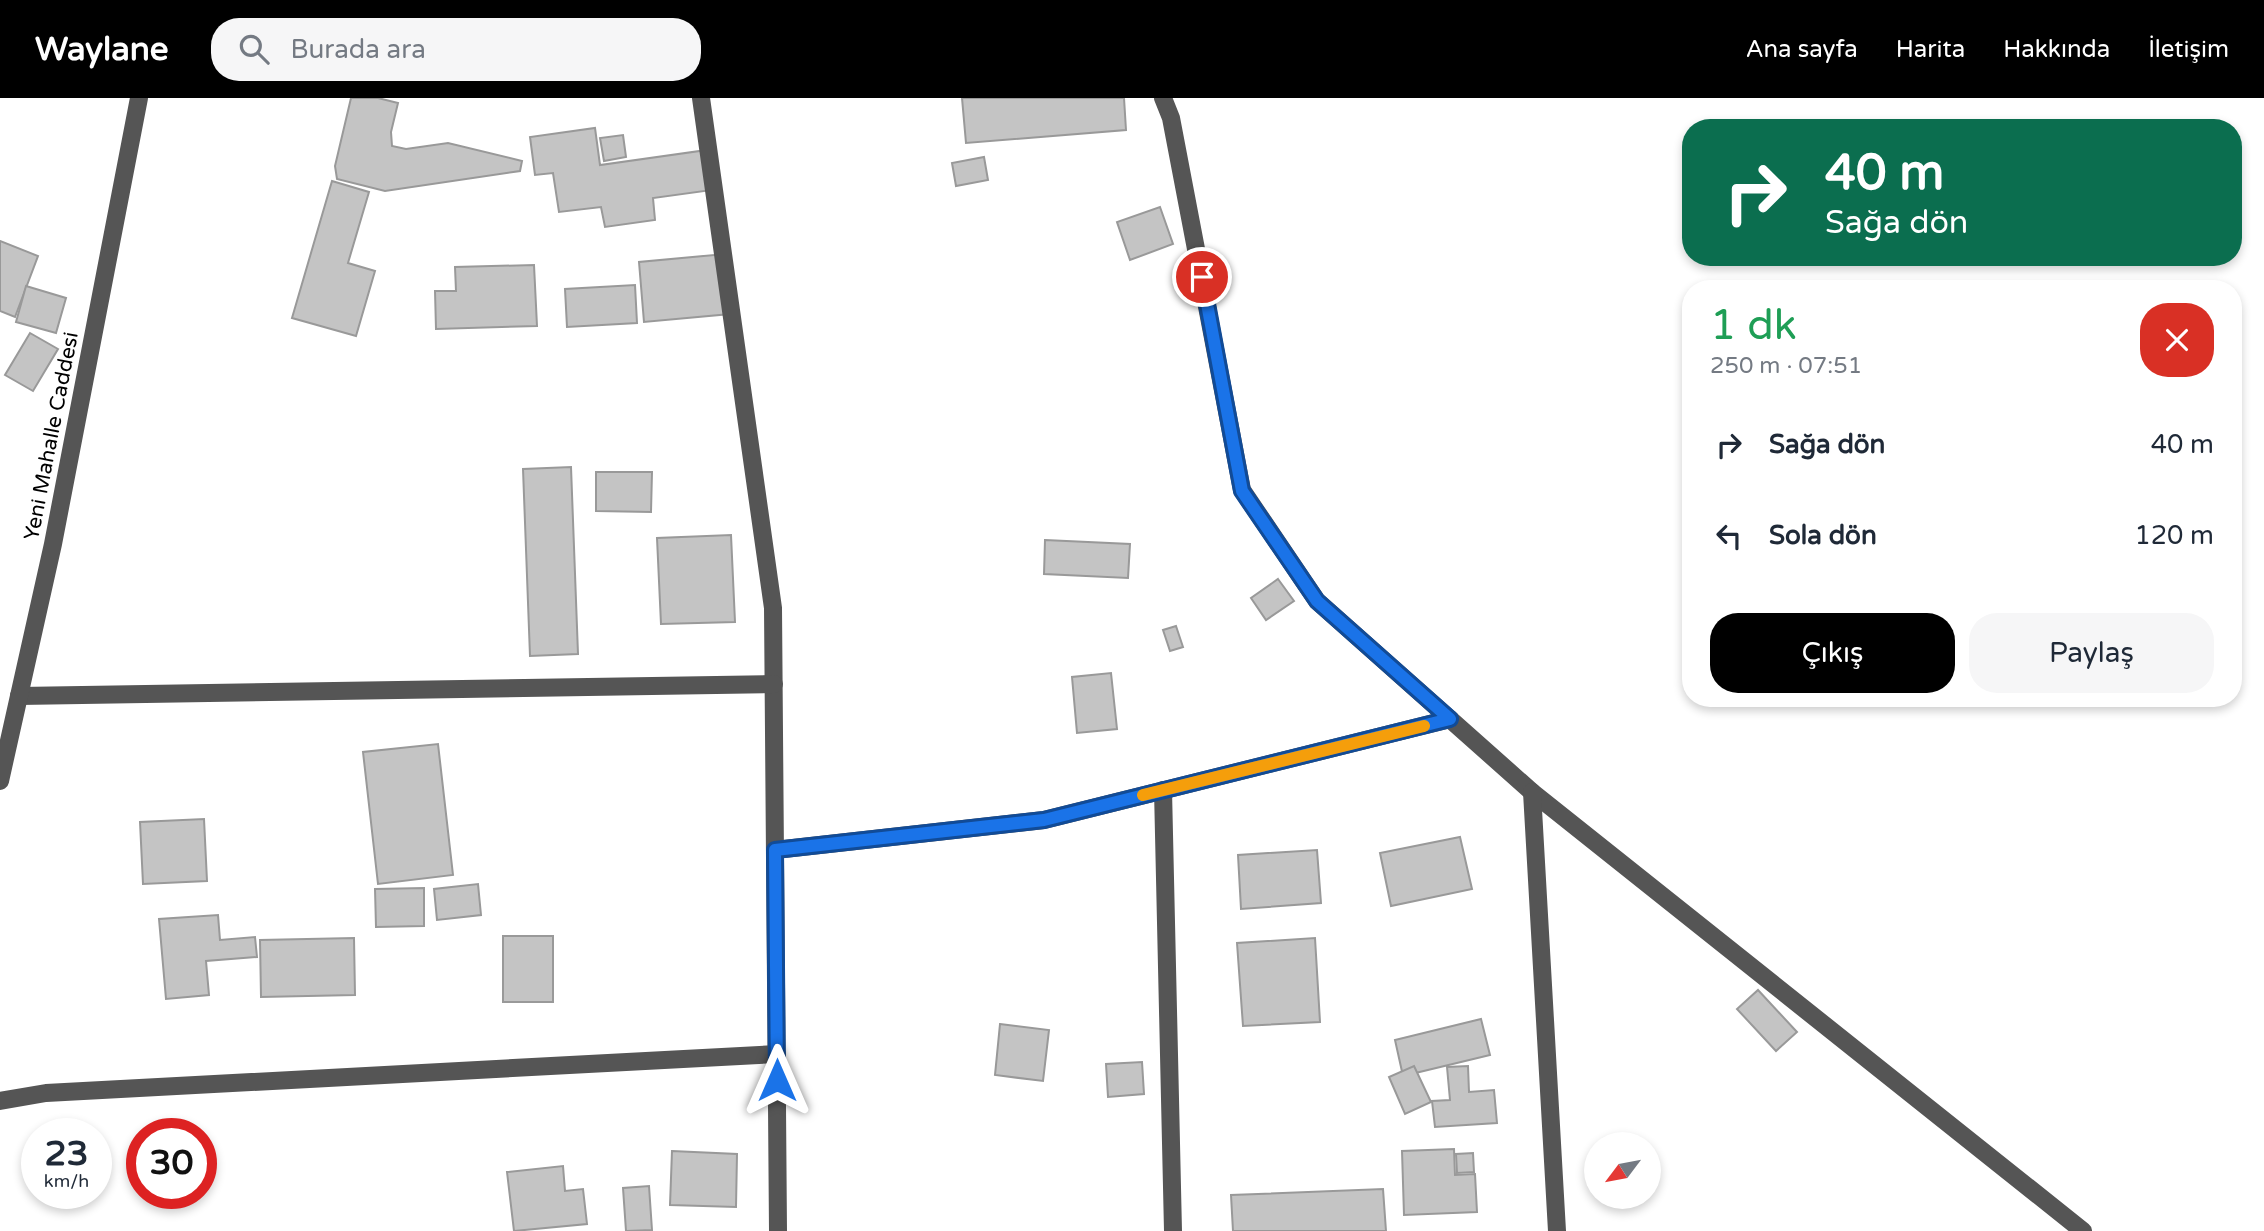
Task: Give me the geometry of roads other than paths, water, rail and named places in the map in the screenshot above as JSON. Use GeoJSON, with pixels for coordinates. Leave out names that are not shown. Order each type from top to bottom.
{"type":"FeatureCollection","features":[{"type":"Feature","properties":{"kind":"street","name":"Yeni Mahalle Caddesi"},"geometry":{"type":"LineString","coordinates":[[0,781],[53,544],[139,98]]}},
{"type":"Feature","properties":{"kind":"street"},"geometry":{"type":"LineString","coordinates":[[701,98],[773,608],[778,1231]]}},
{"type":"Feature","properties":{"kind":"street"},"geometry":{"type":"LineString","coordinates":[[1163,98],[1171,118],[1242,491],[1317,601],[1532,792],[2083,1231]]}},
{"type":"Feature","properties":{"kind":"street"},"geometry":{"type":"LineString","coordinates":[[19,696],[774,684]]}},
{"type":"Feature","properties":{"kind":"street"},"geometry":{"type":"LineString","coordinates":[[775,850],[1044,820],[1450,719]]}},
{"type":"Feature","properties":{"kind":"street"},"geometry":{"type":"LineString","coordinates":[[1163,790],[1173,1231]]}},
{"type":"Feature","properties":{"kind":"street"},"geometry":{"type":"LineString","coordinates":[[1532,792],[1557,1231]]}},
{"type":"Feature","properties":{"kind":"street"},"geometry":{"type":"LineString","coordinates":[[0,1101],[46,1093],[777,1054]]}}]}
